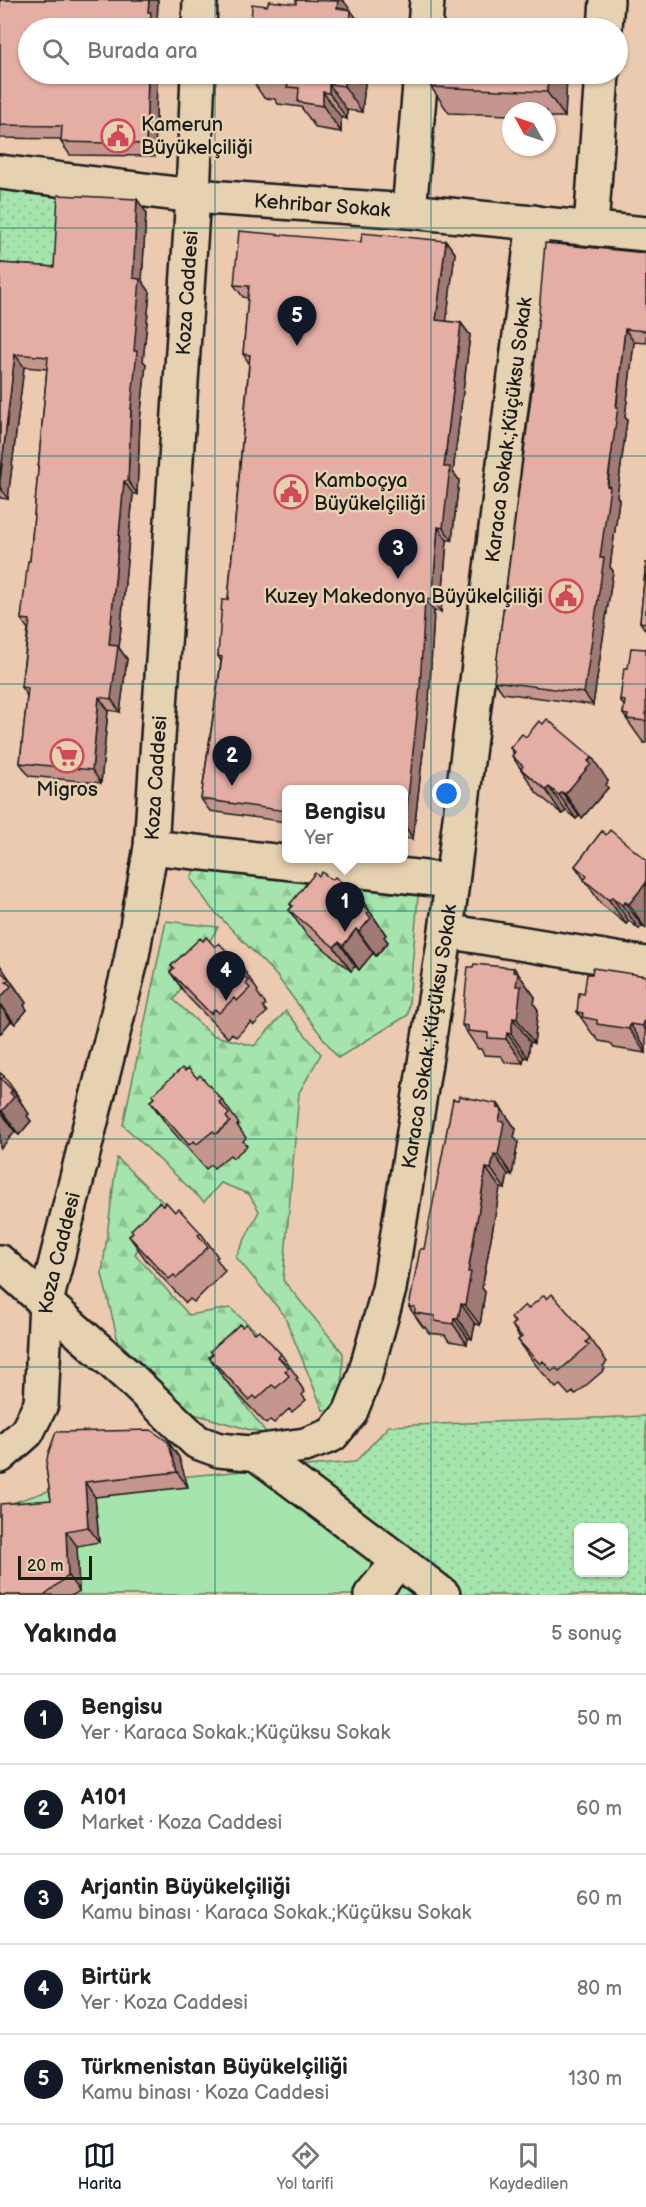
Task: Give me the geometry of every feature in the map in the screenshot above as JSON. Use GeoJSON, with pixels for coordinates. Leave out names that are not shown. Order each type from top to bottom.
{"type":"FeatureCollection","features":[{"type":"Feature","properties":{"kind":"street"},"geometry":{"type":"LineString","coordinates":[[199,18],[200,0]]}},
{"type":"Feature","properties":{"kind":"street"},"geometry":{"type":"LineString","coordinates":[[426,18],[427,0]]}},
{"type":"Feature","properties":{"kind":"street"},"geometry":{"type":"LineString","coordinates":[[606,18],[608,0]]}},
{"type":"Feature","properties":{"kind":"street","name":"Koza Caddesi"},"geometry":{"type":"LineString","coordinates":[[0,1456],[27,1432],[41,1404],[46,1302],[131,961],[151,847],[194,196],[198,84]]}},
{"type":"Feature","properties":{"kind":"street"},"geometry":{"type":"LineString","coordinates":[[409,211],[420,84]]}},
{"type":"Feature","properties":{"kind":"street"},"geometry":{"type":"LineString","coordinates":[[591,228],[601,84]]}},
{"type":"Feature","properties":{"kind":"street","name":"Kehribar Sokak"},"geometry":{"type":"LineString","coordinates":[[0,172],[194,196],[409,211],[646,234]]}},
{"type":"Feature","properties":{"kind":"street","name":"Karaca Sokak.;Küçüksu Sokak"},"geometry":{"type":"LineString","coordinates":[[0,1262],[130,1378],[197,1443],[219,1450],[254,1452],[305,1445],[332,1435],[350,1413],[364,1378],[389,1289],[446,931],[534,222]]}},
{"type":"Feature","properties":{"kind":"street"},"geometry":{"type":"LineString","coordinates":[[151,847],[282,862]]}},
{"type":"Feature","properties":{"kind":"street"},"geometry":{"type":"LineString","coordinates":[[292,863],[451,881]]}},
{"type":"Feature","properties":{"kind":"street"},"geometry":{"type":"LineString","coordinates":[[446,931],[646,964]]}},
{"type":"Feature","properties":{"kind":"street"},"geometry":{"type":"LineString","coordinates":[[254,1452],[443,1595]]}},
{"type":"Feature","properties":{"kind":"street"},"geometry":{"type":"LineString","coordinates":[[371,1595],[403,1564]]}},
{"type":"Feature","properties":{"kind":"street"},"geometry":{"type":"LineString","coordinates":[[403,1564],[401,1576],[424,1595]]}},
{"type":"Feature","properties":{"kind":"green space"},"geometry":{"type":"Polygon","coordinates":[[[0,172],[66,180],[58,275],[0,270],[0,172]]]}},
{"type":"Feature","properties":{"kind":"green space"},"geometry":{"type":"Polygon","coordinates":[[[194,870],[418,896],[408,1015],[338,1058],[276,975],[211,908],[191,879],[194,870]]]}},
{"type":"Feature","properties":{"kind":"green space"},"geometry":{"type":"Polygon","coordinates":[[[166,921],[218,927],[174,1000],[212,1035],[254,1046],[286,1011],[321,1054],[299,1093],[283,1280],[343,1353],[341,1413],[323,1410],[284,1315],[236,1257],[259,1211],[249,1194],[221,1183],[204,1202],[123,1125],[166,921]]]}},
{"type":"Feature","properties":{"kind":"green space"},"geometry":{"type":"Polygon","coordinates":[[[117,1158],[166,1205],[135,1254],[189,1315],[230,1308],[256,1331],[220,1372],[268,1435],[194,1414],[118,1341],[102,1274],[117,1158]]]}},
{"type":"Feature","properties":{"kind":"green space"},"geometry":{"type":"Polygon","coordinates":[[[646,1416],[646,1595],[431,1595],[267,1469],[355,1462],[389,1426],[646,1416]]]}},
{"type":"Feature","properties":{"kind":"green space"},"geometry":{"type":"Polygon","coordinates":[[[267,1469],[431,1595],[0,1595],[0,1507],[57,1488],[267,1469]]]}},
{"type":"Feature","properties":{"kind":"building"},"geometry":{"type":"Polygon","coordinates":[[[0,0],[149,0],[148,12],[151,12],[151,18],[18,18],[18,84],[148,84],[146,144],[61,142],[62,126],[0,125],[0,0]]]}},
{"type":"Feature","properties":{"kind":"building"},"geometry":{"type":"Polygon","coordinates":[[[296,0],[338,1],[337,8],[351,10],[351,18],[251,18],[252,4],[267,6],[269,1],[296,4],[296,0]]]}},
{"type":"Feature","properties":{"kind":"building"},"geometry":{"type":"Polygon","coordinates":[[[288,84],[329,84],[329,93],[323,92],[323,106],[298,102],[299,88],[287,87],[288,84]]]}},
{"type":"Feature","properties":{"kind":"building"},"geometry":{"type":"Polygon","coordinates":[[[431,84],[547,84],[547,92],[431,87],[431,84]]]}},
{"type":"Feature","properties":{"kind":"building"},"geometry":{"type":"Polygon","coordinates":[[[58,195],[137,199],[133,278],[140,279],[134,351],[137,351],[131,408],[128,481],[124,481],[109,645],[118,646],[111,699],[99,697],[92,770],[20,763],[28,688],[21,687],[30,620],[21,619],[28,561],[30,561],[48,357],[15,354],[0,480],[0,263],[54,267],[58,195]]]}},
{"type":"Feature","properties":{"kind":"building"},"geometry":{"type":"Polygon","coordinates":[[[239,231],[361,242],[362,233],[446,241],[436,320],[461,323],[444,467],[450,467],[443,528],[438,527],[432,600],[425,599],[420,687],[408,798],[408,785],[282,785],[282,810],[201,799],[222,657],[218,656],[222,600],[228,600],[250,355],[243,354],[249,286],[234,285],[239,231]]]}},
{"type":"Feature","properties":{"kind":"building"},"geometry":{"type":"Polygon","coordinates":[[[545,243],[646,253],[646,331],[625,329],[616,407],[618,407],[607,486],[610,487],[600,558],[604,558],[584,693],[494,681],[533,382],[545,243]]]}},
{"type":"Feature","properties":{"kind":"building"},"geometry":{"type":"Polygon","coordinates":[[[646,562],[646,623],[640,622],[646,562]]]}},
{"type":"Feature","properties":{"kind":"building"},"geometry":{"type":"Polygon","coordinates":[[[631,648],[646,649],[646,721],[627,719],[628,715],[623,714],[625,701],[620,700],[624,668],[628,668],[631,648]]]}},
{"type":"Feature","properties":{"kind":"building"},"geometry":{"type":"Polygon","coordinates":[[[547,719],[592,757],[588,761],[591,764],[565,794],[562,792],[559,795],[549,787],[546,790],[521,769],[523,766],[512,756],[515,752],[510,748],[522,734],[526,737],[539,721],[543,724],[547,719]]]}},
{"type":"Feature","properties":{"kind":"building"},"geometry":{"type":"Polygon","coordinates":[[[610,830],[646,860],[646,883],[629,904],[625,902],[622,905],[612,897],[609,900],[584,880],[587,876],[575,866],[602,831],[606,835],[610,830]]]}},
{"type":"Feature","properties":{"kind":"building"},"geometry":{"type":"Polygon","coordinates":[[[322,872],[332,880],[335,877],[360,897],[357,901],[369,911],[367,914],[371,918],[359,932],[356,929],[343,946],[339,942],[334,947],[289,910],[293,906],[290,904],[315,873],[319,876],[322,872]]]}},
{"type":"Feature","properties":{"kind":"building"},"geometry":{"type":"Polygon","coordinates":[[[206,937],[215,947],[219,943],[242,967],[238,970],[249,981],[246,984],[250,988],[237,1001],[234,998],[219,1013],[215,1009],[211,1014],[170,972],[174,968],[171,966],[200,938],[203,941],[206,937]]]}},
{"type":"Feature","properties":{"kind":"building"},"geometry":{"type":"Polygon","coordinates":[[[474,964],[514,968],[513,972],[518,973],[516,986],[521,986],[517,1019],[513,1018],[511,1034],[507,1033],[506,1039],[488,1038],[488,1033],[468,1031],[468,1026],[462,1025],[468,967],[473,967],[474,964]]]}},
{"type":"Feature","properties":{"kind":"building"},"geometry":{"type":"Polygon","coordinates":[[[593,968],[646,976],[646,1022],[644,1021],[643,1026],[630,1024],[629,1029],[597,1024],[597,1020],[582,1017],[583,1013],[577,1012],[579,993],[584,994],[587,974],[592,974],[593,968]]]}},
{"type":"Feature","properties":{"kind":"building"},"geometry":{"type":"Polygon","coordinates":[[[0,971],[9,979],[6,982],[11,986],[0,998],[0,971]]]}},
{"type":"Feature","properties":{"kind":"building"},"geometry":{"type":"Polygon","coordinates":[[[182,1068],[185,1071],[188,1068],[197,1078],[200,1075],[222,1100],[219,1102],[229,1114],[226,1117],[230,1122],[216,1134],[213,1131],[197,1144],[194,1141],[189,1145],[150,1101],[154,1098],[152,1095],[182,1068]]]}},
{"type":"Feature","properties":{"kind":"building"},"geometry":{"type":"Polygon","coordinates":[[[0,1073],[4,1076],[1,1079],[12,1090],[10,1093],[14,1097],[2,1111],[0,1110],[0,1073]]]}},
{"type":"Feature","properties":{"kind":"building"},"geometry":{"type":"Polygon","coordinates":[[[459,1096],[498,1104],[497,1108],[502,1109],[499,1121],[504,1122],[498,1155],[494,1154],[491,1169],[486,1168],[468,1272],[471,1272],[465,1305],[461,1304],[458,1319],[454,1318],[453,1324],[435,1321],[435,1316],[415,1313],[415,1307],[409,1307],[420,1249],[424,1249],[453,1099],[458,1100],[459,1096]]]}},
{"type":"Feature","properties":{"kind":"building"},"geometry":{"type":"Polygon","coordinates":[[[159,1202],[163,1206],[166,1202],[175,1212],[179,1209],[201,1233],[198,1235],[208,1247],[177,1278],[174,1275],[169,1279],[129,1236],[133,1232],[131,1230],[159,1202]]]}},
{"type":"Feature","properties":{"kind":"building"},"geometry":{"type":"Polygon","coordinates":[[[552,1294],[590,1338],[586,1342],[589,1345],[559,1371],[556,1368],[552,1371],[543,1361],[540,1364],[518,1340],[522,1337],[512,1325],[515,1322],[511,1318],[525,1305],[528,1309],[544,1295],[547,1299],[552,1294]]]}},
{"type":"Feature","properties":{"kind":"building"},"geometry":{"type":"Polygon","coordinates":[[[240,1324],[242,1327],[246,1324],[255,1333],[259,1330],[281,1354],[278,1357],[289,1368],[285,1371],[289,1376],[276,1388],[272,1385],[257,1399],[254,1396],[249,1400],[209,1357],[213,1354],[210,1351],[240,1324]]]}},
{"type":"Feature","properties":{"kind":"building"},"geometry":{"type":"Polygon","coordinates":[[[151,1430],[168,1442],[177,1472],[85,1482],[88,1527],[66,1531],[68,1576],[44,1595],[0,1595],[0,1504],[51,1500],[46,1467],[56,1432],[151,1430]]]}},
{"type":"Feature","properties":{"kind":"place","name":"Kamerun Büyükelçiliği"},"geometry":{"type":"Point","coordinates":[118,136]}},
{"type":"Feature","properties":{"kind":"place","name":"Türkmenistan Büyükelçiliği"},"geometry":{"type":"Point","coordinates":[297,346]}},
{"type":"Feature","properties":{"kind":"place","name":"Kamboçya Büyükelçiliği"},"geometry":{"type":"Point","coordinates":[291,492]}},
{"type":"Feature","properties":{"kind":"place","name":"Arjantin Büyükelçiliği"},"geometry":{"type":"Point","coordinates":[398,579]}},
{"type":"Feature","properties":{"kind":"place","name":"Kuzey Makedonya Büyükelçiliği"},"geometry":{"type":"Point","coordinates":[566,596]}},
{"type":"Feature","properties":{"kind":"place","name":"Migros"},"geometry":{"type":"Point","coordinates":[67,756]}},
{"type":"Feature","properties":{"kind":"place","name":"A101"},"geometry":{"type":"Point","coordinates":[232,786]}},
{"type":"Feature","properties":{"kind":"place","name":"Bengisu"},"geometry":{"type":"Point","coordinates":[345,932]}},
{"type":"Feature","properties":{"kind":"place","name":"Birtürk"},"geometry":{"type":"Point","coordinates":[226,1001]}}]}
